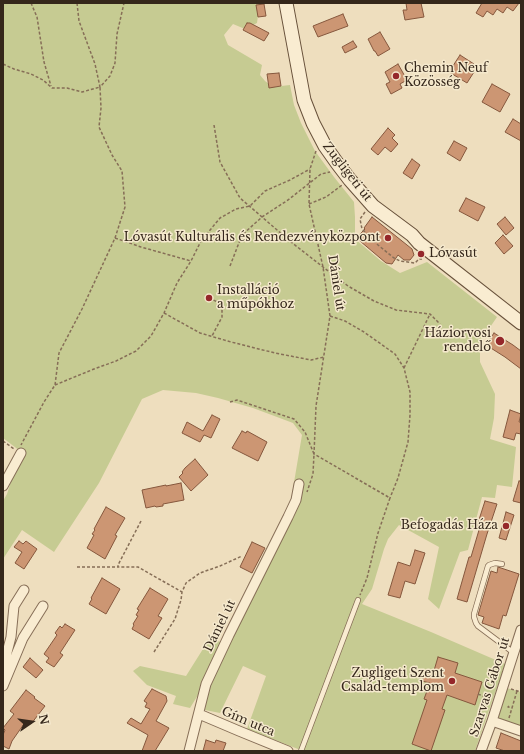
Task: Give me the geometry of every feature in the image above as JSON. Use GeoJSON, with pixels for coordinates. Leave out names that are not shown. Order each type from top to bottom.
{"type":"FeatureCollection","features":[{"type":"Feature","properties":{"kind":"street","name":"Zugligeti út"},"geometry":{"type":"LineString","coordinates":[[286,3],[304,100],[313,123],[325,146],[350,180],[373,206],[408,232],[419,243],[521,323]]}},
{"type":"Feature","properties":{"kind":"street"},"geometry":{"type":"LineString","coordinates":[[3,486],[20,453]]}},
{"type":"Feature","properties":{"kind":"street","name":"Dániel út"},"geometry":{"type":"LineString","coordinates":[[188,751],[206,684],[296,500],[299,484]]}},
{"type":"Feature","properties":{"kind":"street"},"geometry":{"type":"LineString","coordinates":[[3,668],[11,637],[14,606],[24,590]]}},
{"type":"Feature","properties":{"kind":"street"},"geometry":{"type":"LineString","coordinates":[[3,686],[23,638],[43,606]]}},
{"type":"Feature","properties":{"kind":"street","name":"Szarvas Gábor út"},"geometry":{"type":"LineString","coordinates":[[481,751],[521,630]]}},
{"type":"Feature","properties":{"kind":"street","name":"Gím utca"},"geometry":{"type":"LineString","coordinates":[[199,714],[288,751]]}},
{"type":"Feature","properties":{"kind":"street"},"geometry":{"type":"LineString","coordinates":[[492,721],[521,731]]}},
{"type":"Feature","properties":{"kind":"lane"},"geometry":{"type":"LineString","coordinates":[[502,564],[492,564],[486,569],[474,617],[478,626],[514,653]]}},
{"type":"Feature","properties":{"kind":"lane"},"geometry":{"type":"LineString","coordinates":[[301,751],[358,600]]}},
{"type":"Feature","properties":{"kind":"path"},"geometry":{"type":"LineString","coordinates":[[31,3],[37,17],[44,62],[52,88]]}},
{"type":"Feature","properties":{"kind":"path"},"geometry":{"type":"LineString","coordinates":[[20,453],[20,446],[55,385],[59,353],[82,309],[115,238],[125,207],[122,171],[100,128],[100,87],[94,64],[79,21],[77,3]]}},
{"type":"Feature","properties":{"kind":"path"},"geometry":{"type":"LineString","coordinates":[[3,64],[43,80],[52,88],[67,88],[82,92],[100,87],[110,76],[115,63],[117,34],[124,3]]}},
{"type":"Feature","properties":{"kind":"path"},"geometry":{"type":"LineString","coordinates":[[214,125],[220,162],[240,198],[291,242],[348,286],[374,302],[396,310],[430,314],[440,324]]}},
{"type":"Feature","properties":{"kind":"path","name":"Dániel út"},"geometry":{"type":"LineString","coordinates":[[305,496],[313,474],[316,406],[330,316],[323,267],[309,204],[310,169],[315,151],[325,146]]}},
{"type":"Feature","properties":{"kind":"path"},"geometry":{"type":"LineString","coordinates":[[55,385],[116,361],[136,351],[151,336],[164,313],[177,283],[191,261],[201,240],[220,218],[236,209],[250,206],[265,190],[290,180],[310,169]]}},
{"type":"Feature","properties":{"kind":"path"},"geometry":{"type":"LineString","coordinates":[[230,266],[242,235],[262,217],[288,200],[321,174],[334,170]]}},
{"type":"Feature","properties":{"kind":"path"},"geometry":{"type":"LineString","coordinates":[[309,204],[326,197],[342,185]]}},
{"type":"Feature","properties":{"kind":"path"},"geometry":{"type":"LineString","coordinates":[[367,210],[360,219],[362,229],[378,245],[400,261],[415,263],[419,259],[426,260]]}},
{"type":"Feature","properties":{"kind":"path"},"geometry":{"type":"LineString","coordinates":[[115,238],[191,261]]}},
{"type":"Feature","properties":{"kind":"path"},"geometry":{"type":"LineString","coordinates":[[209,298],[222,304],[222,317],[212,336]]}},
{"type":"Feature","properties":{"kind":"path"},"geometry":{"type":"LineString","coordinates":[[164,313],[200,333],[275,353],[311,360],[324,357]]}},
{"type":"Feature","properties":{"kind":"path"},"geometry":{"type":"LineString","coordinates":[[404,368],[430,314]]}},
{"type":"Feature","properties":{"kind":"path"},"geometry":{"type":"LineString","coordinates":[[330,316],[345,321],[364,332],[395,354],[404,368],[410,392],[408,442],[398,478],[378,533],[366,578],[358,600]]}},
{"type":"Feature","properties":{"kind":"path","name":"Dániel út"},"geometry":{"type":"LineString","coordinates":[[230,402],[237,400],[294,419],[305,432],[314,454]]}},
{"type":"Feature","properties":{"kind":"path"},"geometry":{"type":"LineString","coordinates":[[3,441],[20,453]]}},
{"type":"Feature","properties":{"kind":"path"},"geometry":{"type":"LineString","coordinates":[[314,454],[390,498]]}},
{"type":"Feature","properties":{"kind":"path"},"geometry":{"type":"LineString","coordinates":[[118,567],[118,564],[141,522]]}},
{"type":"Feature","properties":{"kind":"path"},"geometry":{"type":"LineString","coordinates":[[154,652],[174,619],[186,583],[200,573],[242,556]]}},
{"type":"Feature","properties":{"kind":"path"},"geometry":{"type":"LineString","coordinates":[[77,567],[138,567],[182,592]]}},
{"type":"Feature","properties":{"kind":"path"},"geometry":{"type":"LineString","coordinates":[[508,720],[517,691]]}},
{"type":"Feature","properties":{"kind":"path"},"geometry":{"type":"LineString","coordinates":[[478,694],[490,699]]}},
{"type":"Feature","properties":{"kind":"path"},"geometry":{"type":"LineString","coordinates":[[509,706],[508,707],[512,708]]}},
{"type":"Feature","properties":{"kind":"green space"},"geometry":{"type":"Polygon","coordinates":[[[3,3],[265,3],[259,8],[257,23],[245,29],[233,24],[224,35],[228,45],[262,65],[260,75],[265,81],[273,87],[290,85],[294,105],[315,151],[354,202],[355,239],[381,261],[400,273],[427,262],[497,317],[480,342],[480,362],[495,394],[494,418],[490,439],[516,447],[512,487],[497,485],[495,498],[482,497],[468,550],[460,552],[439,609],[428,599],[439,547],[399,525],[388,539],[372,589],[362,604],[505,664],[475,751],[303,751],[247,729],[266,676],[243,666],[220,713],[205,710],[206,698],[198,695],[190,708],[173,704],[176,696],[147,685],[133,671],[140,666],[186,676],[208,641],[230,642],[289,512],[302,435],[293,423],[253,408],[196,393],[163,390],[142,399],[99,483],[54,552],[22,530],[3,559],[3,501],[7,494],[17,463],[24,454],[3,438],[3,3]]]}},
{"type":"Feature","properties":{"kind":"green space"},"geometry":{"type":"Polygon","coordinates":[[[503,687],[521,692],[521,730],[492,721],[503,687]]]}},
{"type":"Feature","properties":{"kind":"building"},"geometry":{"type":"Polygon","coordinates":[[[406,3],[421,3],[424,17],[405,20],[403,10],[407,10],[406,3]]]}},
{"type":"Feature","properties":{"kind":"building"},"geometry":{"type":"Polygon","coordinates":[[[482,3],[519,3],[513,11],[507,7],[503,13],[497,9],[493,15],[487,11],[483,17],[476,13],[482,3]]]}},
{"type":"Feature","properties":{"kind":"building"},"geometry":{"type":"Polygon","coordinates":[[[264,4],[266,16],[258,17],[256,5],[264,4]]]}},
{"type":"Feature","properties":{"kind":"building"},"geometry":{"type":"Polygon","coordinates":[[[343,14],[348,26],[318,37],[313,26],[343,14]]]}},
{"type":"Feature","properties":{"kind":"building"},"geometry":{"type":"Polygon","coordinates":[[[247,23],[250,23],[269,33],[264,41],[243,30],[247,23]]]}},
{"type":"Feature","properties":{"kind":"building"},"geometry":{"type":"Polygon","coordinates":[[[380,32],[390,49],[378,56],[368,39],[380,32]]]}},
{"type":"Feature","properties":{"kind":"building"},"geometry":{"type":"Polygon","coordinates":[[[353,41],[357,47],[345,53],[342,47],[353,41]]]}},
{"type":"Feature","properties":{"kind":"building"},"geometry":{"type":"Polygon","coordinates":[[[460,55],[474,64],[470,70],[474,72],[467,83],[449,72],[460,55]]]}},
{"type":"Feature","properties":{"kind":"building","name":"Chemin Neuf Közösség"},"geometry":{"type":"Polygon","coordinates":[[[398,64],[407,80],[400,84],[402,88],[391,94],[386,84],[390,82],[385,72],[398,64]]]}},
{"type":"Feature","properties":{"kind":"building"},"geometry":{"type":"Polygon","coordinates":[[[279,73],[281,86],[269,88],[267,74],[279,73]]]}},
{"type":"Feature","properties":{"kind":"building"},"geometry":{"type":"Polygon","coordinates":[[[492,84],[510,94],[500,112],[482,102],[492,84]]]}},
{"type":"Feature","properties":{"kind":"building"},"geometry":{"type":"Polygon","coordinates":[[[513,119],[521,124],[521,141],[505,132],[513,119]]]}},
{"type":"Feature","properties":{"kind":"building"},"geometry":{"type":"Polygon","coordinates":[[[388,128],[395,135],[392,138],[398,144],[391,152],[385,147],[378,155],[371,149],[388,128]]]}},
{"type":"Feature","properties":{"kind":"building"},"geometry":{"type":"Polygon","coordinates":[[[454,141],[467,148],[460,161],[447,153],[454,141]]]}},
{"type":"Feature","properties":{"kind":"building"},"geometry":{"type":"Polygon","coordinates":[[[412,159],[420,165],[412,179],[403,173],[412,159]]]}},
{"type":"Feature","properties":{"kind":"building"},"geometry":{"type":"Polygon","coordinates":[[[466,198],[485,207],[478,221],[459,211],[466,198]]]}},
{"type":"Feature","properties":{"kind":"building"},"geometry":{"type":"Polygon","coordinates":[[[372,217],[412,249],[414,255],[410,260],[404,260],[398,255],[392,264],[386,263],[360,241],[357,237],[365,229],[364,228],[372,217]]]}},
{"type":"Feature","properties":{"kind":"building"},"geometry":{"type":"Polygon","coordinates":[[[505,217],[514,228],[506,235],[497,224],[505,217]]]}},
{"type":"Feature","properties":{"kind":"building"},"geometry":{"type":"Polygon","coordinates":[[[503,235],[513,246],[504,254],[495,243],[503,235]]]}},
{"type":"Feature","properties":{"kind":"building"},"geometry":{"type":"Polygon","coordinates":[[[494,333],[521,351],[521,369],[486,345],[494,333]]]}},
{"type":"Feature","properties":{"kind":"building"},"geometry":{"type":"Polygon","coordinates":[[[510,410],[521,414],[519,422],[521,422],[521,434],[516,433],[514,440],[503,437],[510,410]]]}},
{"type":"Feature","properties":{"kind":"building"},"geometry":{"type":"Polygon","coordinates":[[[212,415],[220,419],[211,438],[204,435],[200,442],[182,433],[187,422],[203,431],[212,415]]]}},
{"type":"Feature","properties":{"kind":"building"},"geometry":{"type":"Polygon","coordinates":[[[242,431],[246,433],[247,431],[267,442],[258,461],[232,448],[242,431]]]}},
{"type":"Feature","properties":{"kind":"building"},"geometry":{"type":"Polygon","coordinates":[[[195,459],[208,475],[191,491],[179,477],[185,468],[195,459]]]}},
{"type":"Feature","properties":{"kind":"building"},"geometry":{"type":"Polygon","coordinates":[[[519,481],[521,481],[521,503],[513,501],[519,481]]]}},
{"type":"Feature","properties":{"kind":"building"},"geometry":{"type":"Polygon","coordinates":[[[181,483],[184,500],[163,504],[163,506],[146,508],[142,490],[181,483]]]}},
{"type":"Feature","properties":{"kind":"building"},"geometry":{"type":"Polygon","coordinates":[[[485,501],[497,504],[467,602],[457,599],[469,557],[471,557],[479,530],[476,529],[485,501]]]}},
{"type":"Feature","properties":{"kind":"building"},"geometry":{"type":"Polygon","coordinates":[[[106,507],[125,518],[115,535],[117,536],[105,559],[87,548],[94,535],[92,534],[95,530],[94,529],[106,507]]]}},
{"type":"Feature","properties":{"kind":"building","name":"Befogadás Háza"},"geometry":{"type":"Polygon","coordinates":[[[506,512],[514,515],[506,540],[499,538],[506,512]]]}},
{"type":"Feature","properties":{"kind":"building"},"geometry":{"type":"Polygon","coordinates":[[[19,541],[23,544],[26,541],[37,549],[24,569],[15,563],[22,552],[14,547],[19,541]]]}},
{"type":"Feature","properties":{"kind":"building"},"geometry":{"type":"Polygon","coordinates":[[[252,542],[265,548],[252,573],[240,567],[252,542]]]}},
{"type":"Feature","properties":{"kind":"building"},"geometry":{"type":"Polygon","coordinates":[[[415,550],[425,553],[415,584],[405,581],[400,598],[388,595],[398,562],[410,566],[415,550]]]}},
{"type":"Feature","properties":{"kind":"building"},"geometry":{"type":"Polygon","coordinates":[[[498,567],[519,574],[506,616],[503,615],[499,629],[482,623],[484,617],[478,615],[491,571],[497,573],[498,567]]]}},
{"type":"Feature","properties":{"kind":"building"},"geometry":{"type":"Polygon","coordinates":[[[102,578],[120,589],[106,614],[89,604],[102,578]]]}},
{"type":"Feature","properties":{"kind":"building"},"geometry":{"type":"Polygon","coordinates":[[[150,588],[168,599],[158,616],[162,618],[149,639],[132,629],[138,616],[136,615],[139,610],[137,609],[150,588]]]}},
{"type":"Feature","properties":{"kind":"building"},"geometry":{"type":"Polygon","coordinates":[[[65,624],[75,630],[60,653],[63,655],[54,667],[46,662],[49,658],[44,654],[57,635],[55,633],[60,626],[62,628],[65,624]]]}},
{"type":"Feature","properties":{"kind":"building","name":"Zugligeti Szent Család-templom"},"geometry":{"type":"Polygon","coordinates":[[[438,657],[458,663],[455,673],[482,682],[475,705],[447,695],[442,709],[445,710],[431,751],[412,744],[427,700],[424,699],[430,683],[422,681],[425,672],[433,674],[438,657]]]}},
{"type":"Feature","properties":{"kind":"building"},"geometry":{"type":"Polygon","coordinates":[[[30,658],[43,670],[36,678],[23,667],[30,658]]]}},
{"type":"Feature","properties":{"kind":"building"},"geometry":{"type":"Polygon","coordinates":[[[152,689],[166,696],[167,701],[156,721],[169,728],[155,751],[142,751],[148,735],[127,723],[131,718],[141,724],[150,709],[145,707],[147,703],[144,701],[152,689]]]}},
{"type":"Feature","properties":{"kind":"building"},"geometry":{"type":"Polygon","coordinates":[[[26,690],[45,706],[31,724],[26,721],[12,741],[9,749],[3,746],[3,735],[5,730],[3,728],[14,714],[10,711],[26,690]]]}},
{"type":"Feature","properties":{"kind":"building"},"geometry":{"type":"Polygon","coordinates":[[[501,733],[521,741],[521,751],[505,751],[496,748],[501,733]]]}},
{"type":"Feature","properties":{"kind":"building"},"geometry":{"type":"Polygon","coordinates":[[[206,740],[215,743],[216,740],[226,743],[223,751],[203,751],[206,740]]]}},
{"type":"Feature","properties":{"kind":"place","name":"Chemin Neuf Közösség"},"geometry":{"type":"Point","coordinates":[396,76]}},
{"type":"Feature","properties":{"kind":"place","name":"Lóvasút Kulturális és Rendezvényközpont"},"geometry":{"type":"Point","coordinates":[388,238]}},
{"type":"Feature","properties":{"kind":"place","name":"Lóvasút"},"geometry":{"type":"Point","coordinates":[421,254]}},
{"type":"Feature","properties":{"kind":"place","name":"Installáció a műpókhoz"},"geometry":{"type":"Point","coordinates":[209,298]}},
{"type":"Feature","properties":{"kind":"place","name":"Háziorvosi rendelő"},"geometry":{"type":"Point","coordinates":[500,341]}},
{"type":"Feature","properties":{"kind":"place","name":"Befogadás Háza"},"geometry":{"type":"Point","coordinates":[506,526]}},
{"type":"Feature","properties":{"kind":"place","name":"Zugligeti Szent Család-templom"},"geometry":{"type":"Point","coordinates":[452,681]}}]}
